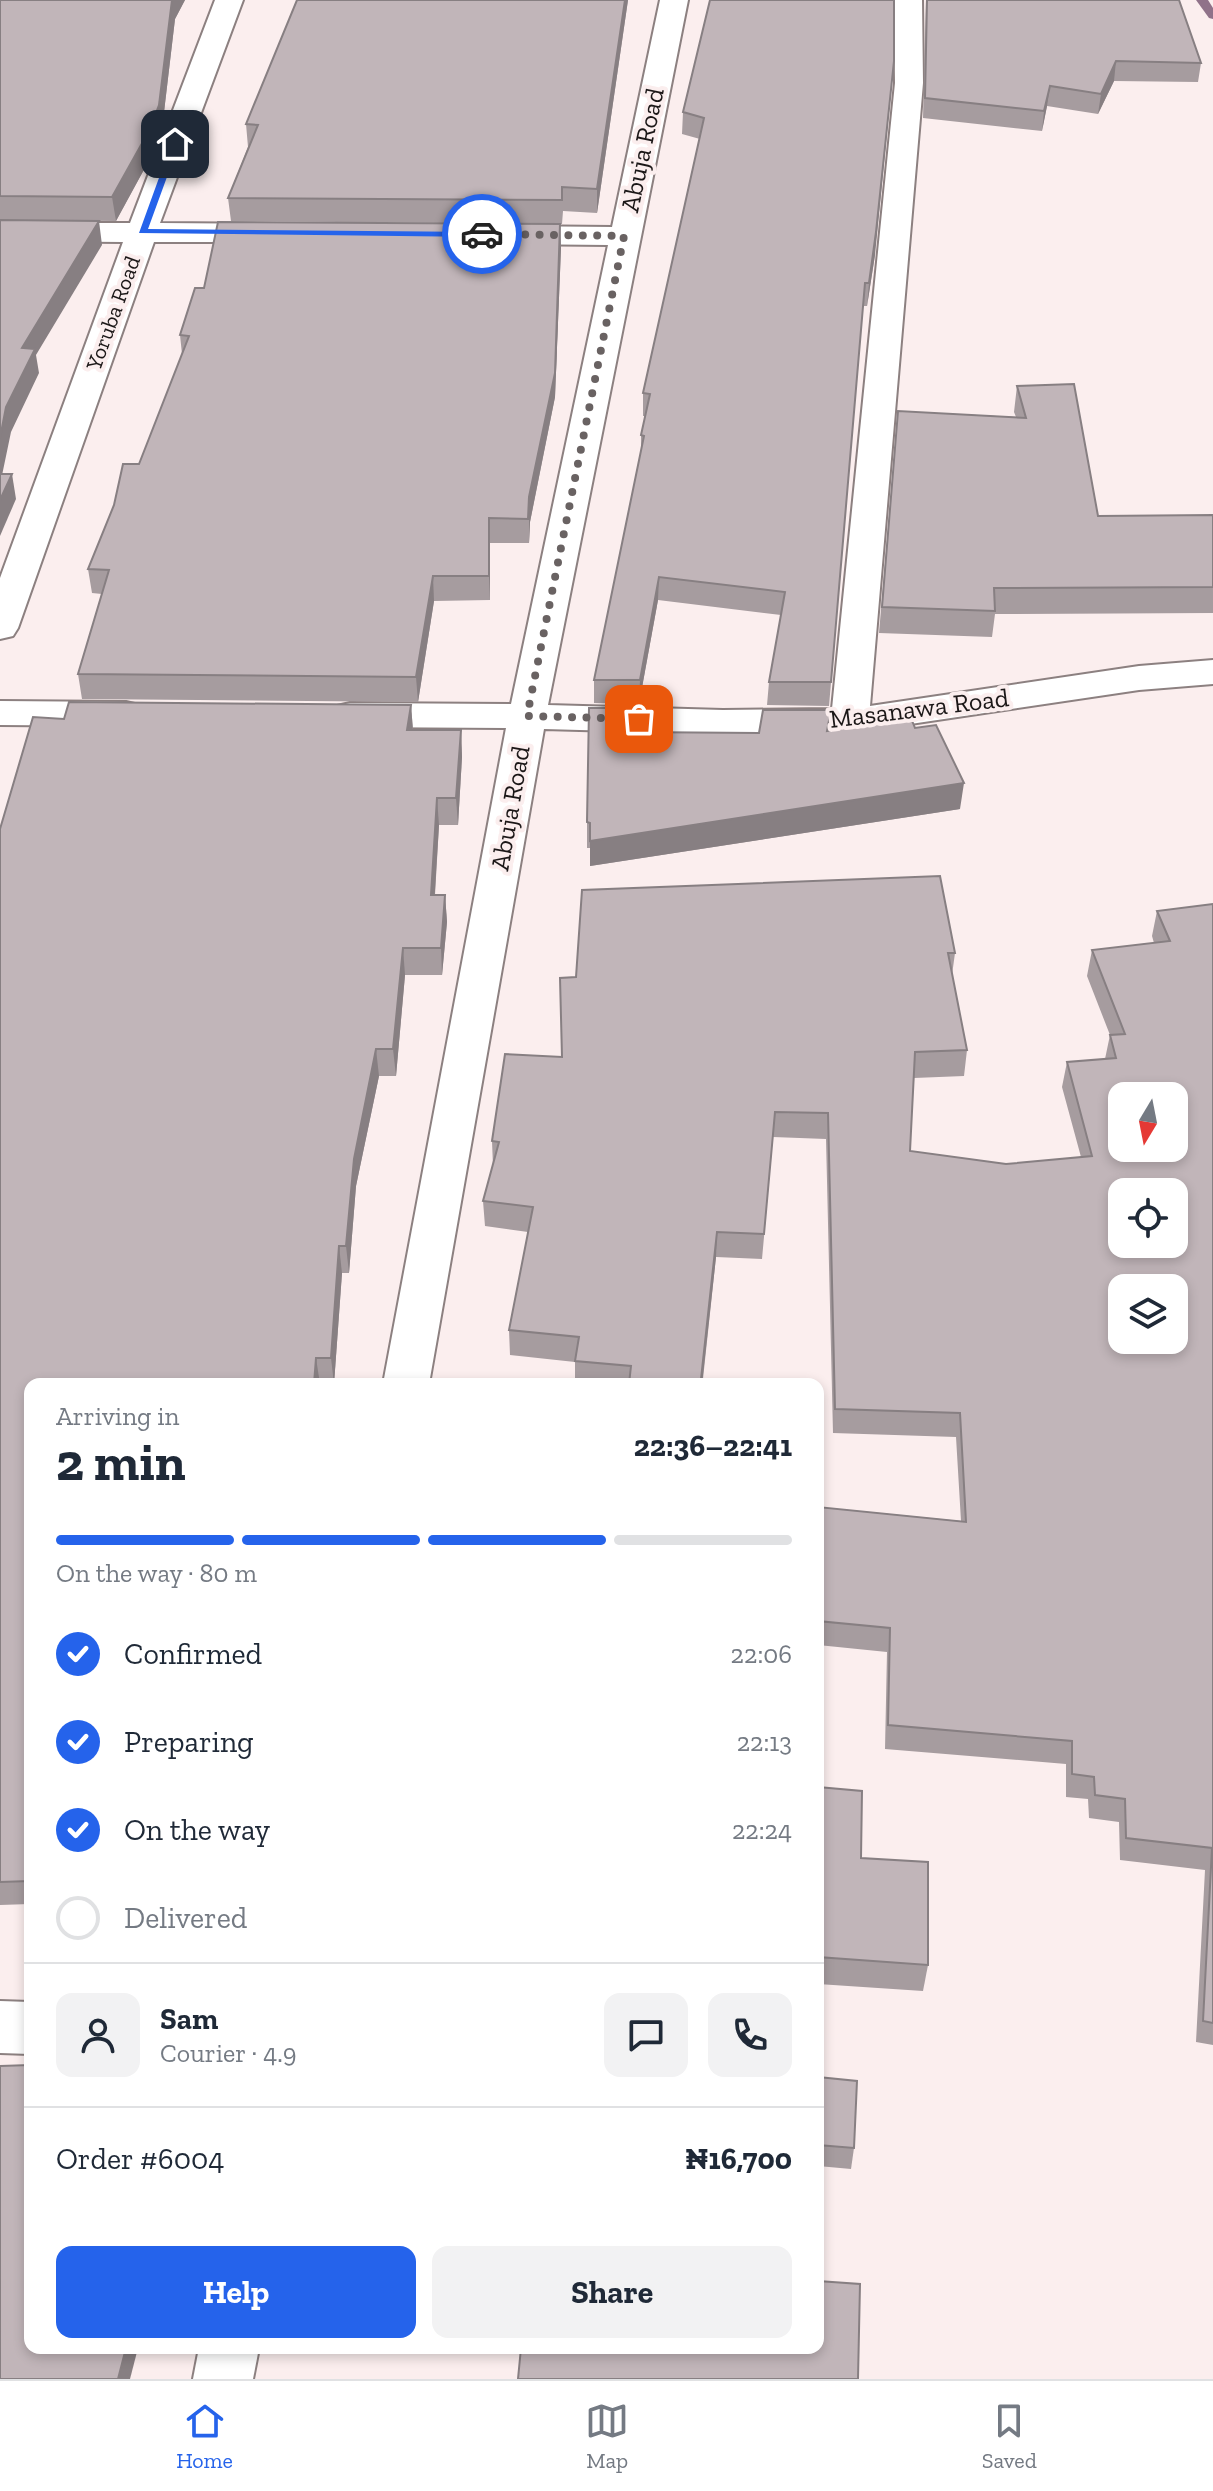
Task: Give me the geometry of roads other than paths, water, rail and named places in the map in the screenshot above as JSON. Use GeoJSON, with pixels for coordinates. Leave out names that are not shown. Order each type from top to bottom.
{"type":"FeatureCollection","features":[{"type":"Feature","properties":{"kind":"street","name":"Yoruba Road"},"geometry":{"type":"LineString","coordinates":[[0,628],[142,231],[229,0]]}},
{"type":"Feature","properties":{"kind":"street","name":"Abuja Road"},"geometry":{"type":"LineString","coordinates":[[407,1378],[527,716],[674,0]]}},
{"type":"Feature","properties":{"kind":"street"},"geometry":{"type":"LineString","coordinates":[[850,721],[909,83],[911,0],[929,0]]}},
{"type":"Feature","properties":{"kind":"street"},"geometry":{"type":"LineString","coordinates":[[0,232],[313,233]]}},
{"type":"Feature","properties":{"kind":"street"},"geometry":{"type":"LineString","coordinates":[[468,234],[624,236]]}},
{"type":"Feature","properties":{"kind":"street","name":"Masanawa Road"},"geometry":{"type":"LineString","coordinates":[[319,715],[527,716],[723,722],[850,721],[1200,672]]}},
{"type":"Feature","properties":{"kind":"street"},"geometry":{"type":"LineString","coordinates":[[0,713],[160,714]]}},
{"type":"Feature","properties":{"kind":"street"},"geometry":{"type":"LineString","coordinates":[[0,2027],[24,2028]]}},
{"type":"Feature","properties":{"kind":"street"},"geometry":{"type":"LineString","coordinates":[[223,2379],[228,2354]]}},
{"type":"Feature","properties":{"kind":"waterway"},"geometry":{"type":"LineString","coordinates":[[1202,0],[1213,16]]}}]}
